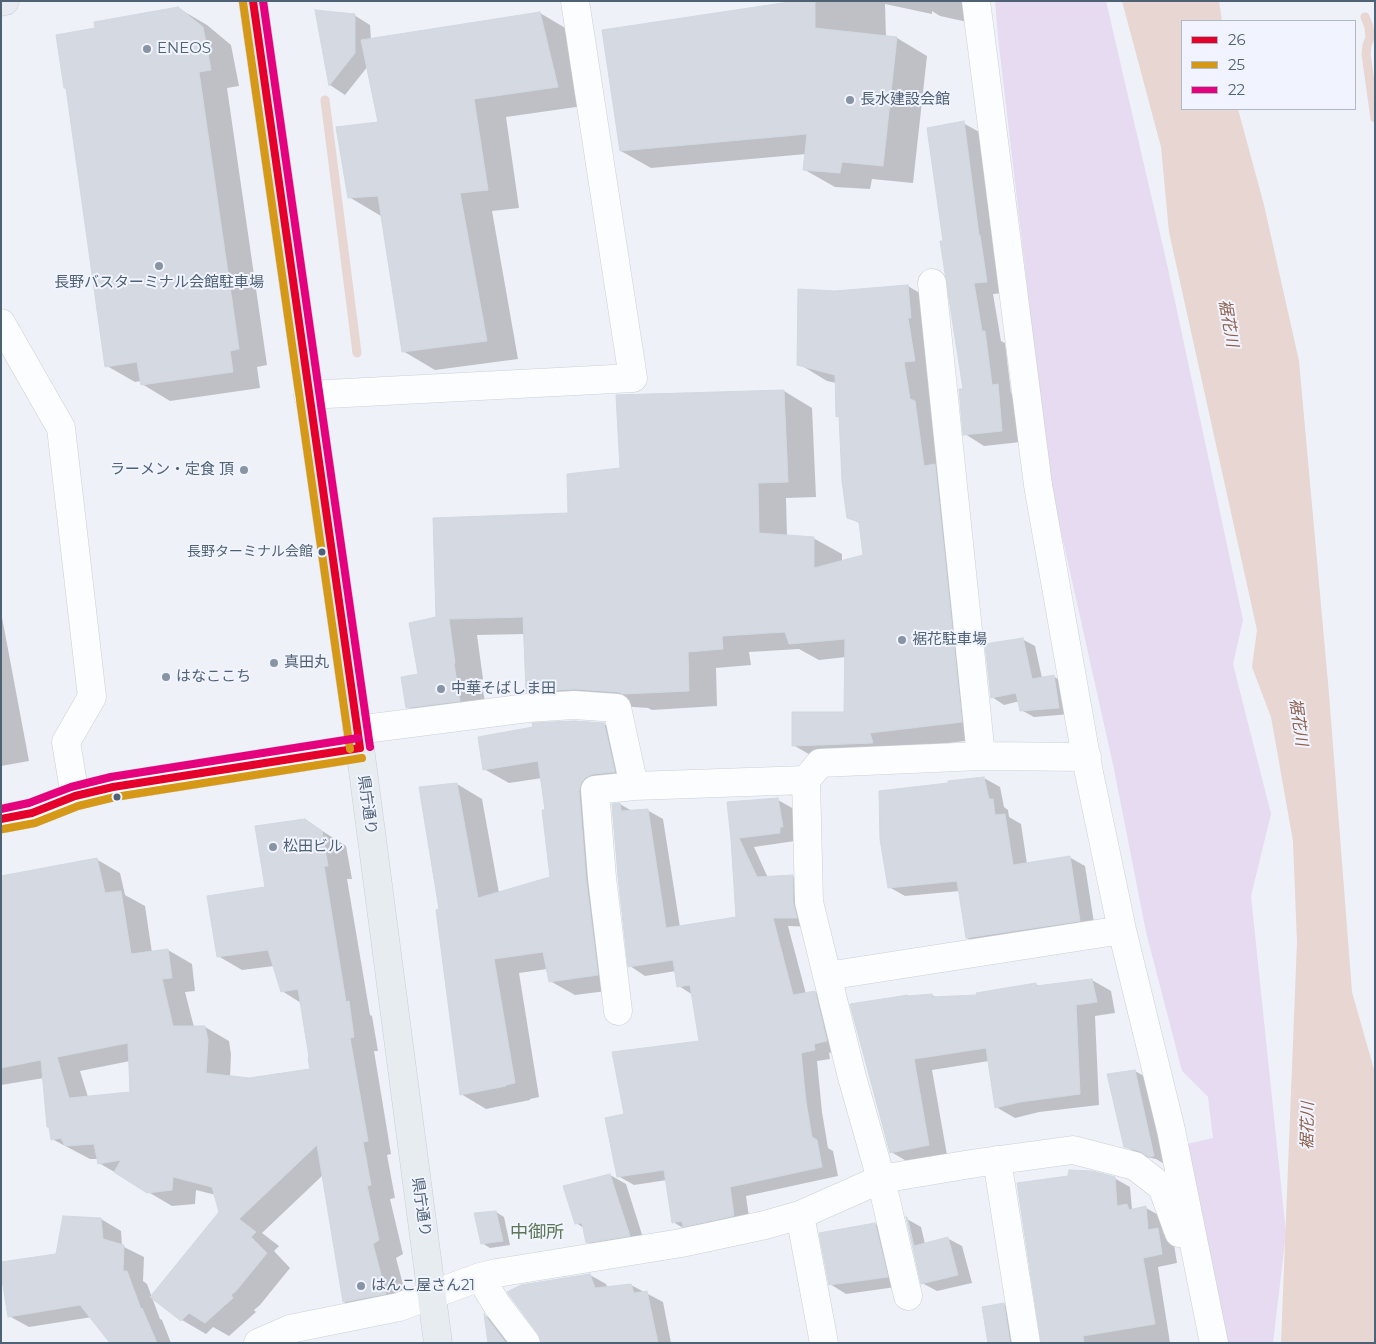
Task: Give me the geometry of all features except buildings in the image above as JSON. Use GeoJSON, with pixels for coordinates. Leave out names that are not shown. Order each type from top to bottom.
{"type":"FeatureCollection","features":[{"type":"Feature","properties":{"kind":"highway","name":"県庁通り"},"geometry":{"type":"LineString","coordinates":[[252,1],[358,739],[438,1343]]}},
{"type":"Feature","properties":{"kind":"street"},"geometry":{"type":"LineString","coordinates":[[308,395],[633,378],[575,1]]}},
{"type":"Feature","properties":{"kind":"street"},"geometry":{"type":"LineString","coordinates":[[976,1],[1038,484],[1086,757],[1122,930],[1171,1130],[1211,1331]]}},
{"type":"Feature","properties":{"kind":"street"},"geometry":{"type":"LineString","coordinates":[[932,283],[981,756]]}},
{"type":"Feature","properties":{"kind":"street"},"geometry":{"type":"LineString","coordinates":[[1,323],[62,428],[92,697],[66,742],[76,796]]}},
{"type":"Feature","properties":{"kind":"street"},"geometry":{"type":"LineString","coordinates":[[1,818],[32,812],[76,796],[113,787],[528,708],[574,705],[617,708],[634,786]]}},
{"type":"Feature","properties":{"kind":"street"},"geometry":{"type":"LineString","coordinates":[[908,1296],[881,1179],[809,902],[806,780],[820,763],[981,756],[1086,757]]}},
{"type":"Feature","properties":{"kind":"street"},"geometry":{"type":"LineString","coordinates":[[618,1011],[602,878],[595,790],[634,786],[806,780]]}},
{"type":"Feature","properties":{"kind":"street"},"geometry":{"type":"LineString","coordinates":[[827,976],[1122,930]]}},
{"type":"Feature","properties":{"kind":"street"},"geometry":{"type":"LineString","coordinates":[[258,1343],[290,1329],[399,1307],[497,1272],[681,1243],[765,1226],[800,1215],[881,1179],[1073,1150],[1135,1166],[1162,1187],[1211,1331]]}},
{"type":"Feature","properties":{"kind":"street"},"geometry":{"type":"LineString","coordinates":[[997,1160],[1026,1343]]}},
{"type":"Feature","properties":{"kind":"street"},"geometry":{"type":"LineString","coordinates":[[800,1215],[824,1343]]}},
{"type":"Feature","properties":{"kind":"street"},"geometry":{"type":"LineString","coordinates":[[480,1277],[497,1305],[526,1343]]}},
{"type":"Feature","properties":{"kind":"shaded area"},"geometry":{"type":"Polygon","coordinates":[[[995,1],[1106,1],[1167,264],[1243,620],[1233,664],[1271,814],[1251,896],[1286,1233],[1273,1343],[1223,1343],[1183,1145],[1213,1138],[1208,1097],[1182,1071],[1146,932],[1114,769],[1050,482],[995,1]]]}},
{"type":"Feature","properties":{"kind":"water","name":"裾花川"},"geometry":{"type":"Polygon","coordinates":[[[1122,1],[1219,1],[1222,20],[1181,20],[1181,110],[1238,110],[1264,205],[1299,361],[1329,694],[1352,992],[1375,1073],[1375,1343],[1281,1343],[1297,942],[1293,841],[1271,717],[1252,667],[1257,630],[1169,232],[1161,147],[1122,1]]]}},
{"type":"Feature","properties":{"kind":"waterway"},"geometry":{"type":"LineString","coordinates":[[1365,17],[1369,27],[1370,38],[1366,54],[1375,118]]}},
{"type":"Feature","properties":{"kind":"waterway"},"geometry":{"type":"LineString","coordinates":[[325,100],[357,353]]}},
{"type":"Feature","properties":{"kind":"transit line","name":"26"},"geometry":{"type":"LineString","coordinates":[[253,1],[360,748]]}},
{"type":"Feature","properties":{"kind":"transit line","name":"22"},"geometry":{"type":"LineString","coordinates":[[263,1],[370,747]]}},
{"type":"Feature","properties":{"kind":"transit line","name":"25"},"geometry":{"type":"LineString","coordinates":[[243,2],[350,749]]}},
{"type":"Feature","properties":{"kind":"transit line","name":"22"},"geometry":{"type":"LineString","coordinates":[[1,809],[29,803],[71,787],[111,777],[358,738]]}},
{"type":"Feature","properties":{"kind":"transit line","name":"26"},"geometry":{"type":"LineString","coordinates":[[1,819],[32,813],[75,796],[113,787],[360,748]]}},
{"type":"Feature","properties":{"kind":"transit line","name":"25"},"geometry":{"type":"LineString","coordinates":[[3,829],[35,823],[78,806],[115,797],[362,758]]}},
{"type":"Feature","properties":{"kind":"place","name":"ENEOS"},"geometry":{"type":"Point","coordinates":[147,49]}},
{"type":"Feature","properties":{"kind":"place","name":"長水建設会館"},"geometry":{"type":"Point","coordinates":[850,100]}},
{"type":"Feature","properties":{"kind":"place","name":"長野バスターミナル会館駐車場"},"geometry":{"type":"Point","coordinates":[159,266]}},
{"type":"Feature","properties":{"kind":"place","name":"ラーメン・定食 頂"},"geometry":{"type":"Point","coordinates":[244,470]}},
{"type":"Feature","properties":{"kind":"place","name":"長野ターミナル会館"},"geometry":{"type":"Point","coordinates":[322,552]}},
{"type":"Feature","properties":{"kind":"place","name":"裾花駐車場"},"geometry":{"type":"Point","coordinates":[902,640]}},
{"type":"Feature","properties":{"kind":"place","name":"真田丸"},"geometry":{"type":"Point","coordinates":[274,663]}},
{"type":"Feature","properties":{"kind":"place","name":"はなここち"},"geometry":{"type":"Point","coordinates":[166,677]}},
{"type":"Feature","properties":{"kind":"place","name":"中華そばしま田"},"geometry":{"type":"Point","coordinates":[441,689]}},
{"type":"Feature","properties":{"kind":"place","name":"松田ビル"},"geometry":{"type":"Point","coordinates":[273,847]}},
{"type":"Feature","properties":{"kind":"place","name":"はんこ屋さん21"},"geometry":{"type":"Point","coordinates":[361,1286]}},
{"type":"Feature","properties":{"kind":"district","name":"中御所"},"geometry":{"type":"Point","coordinates":[537,1233]}}]}
